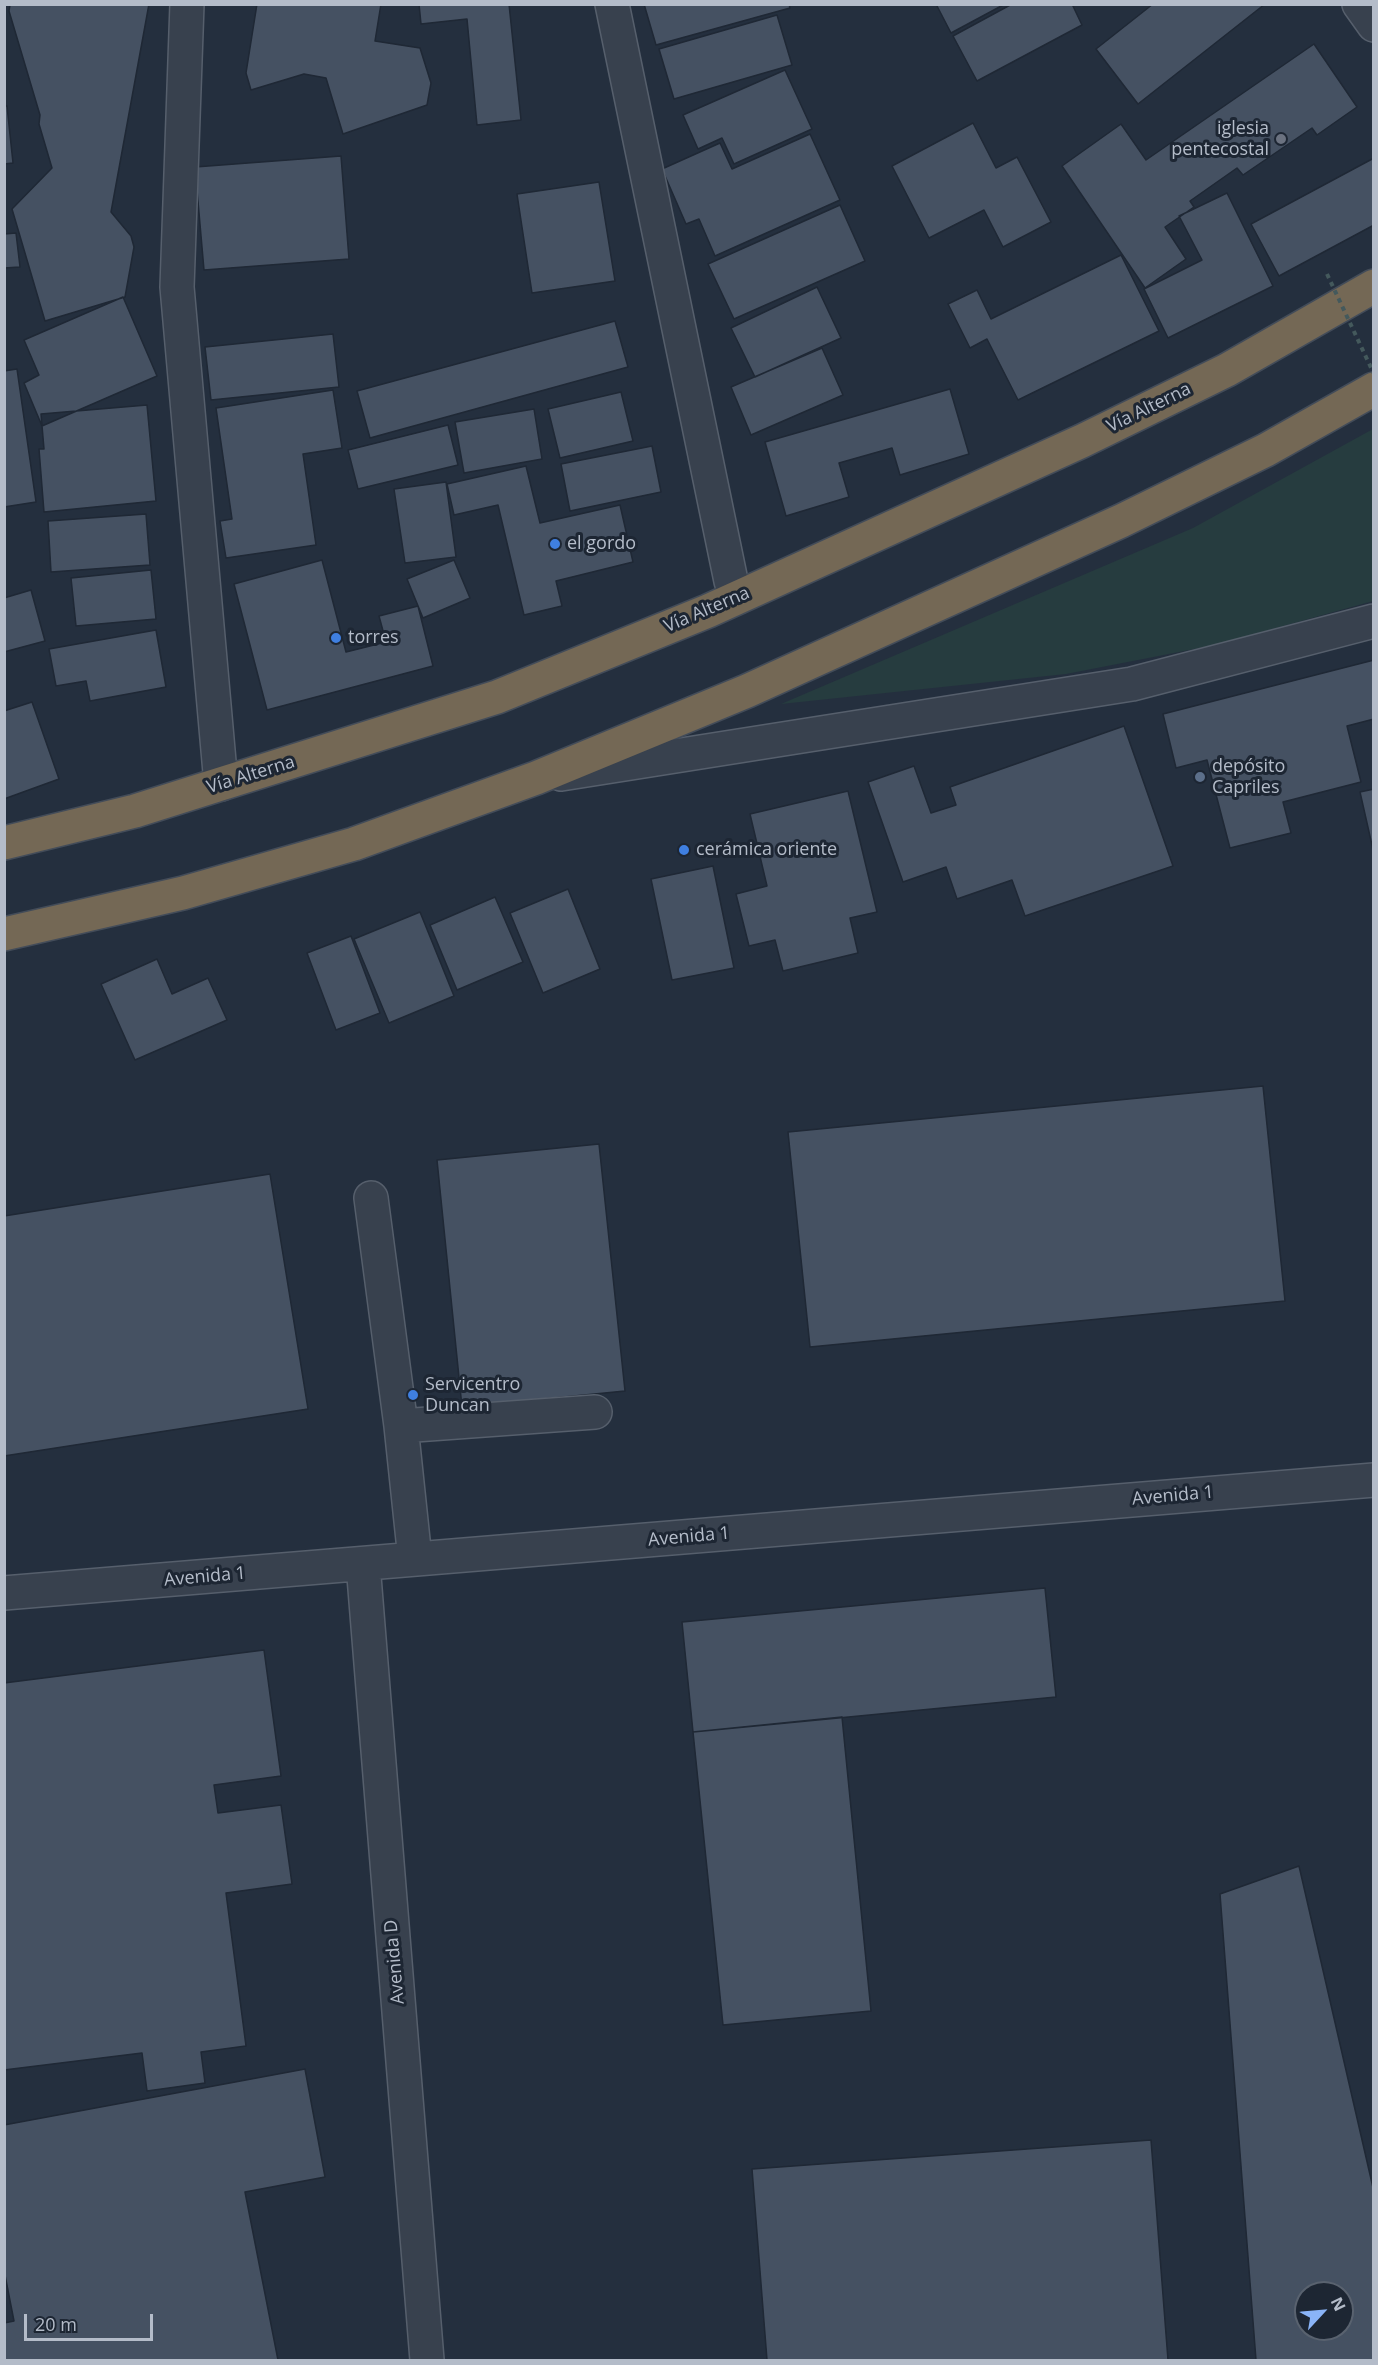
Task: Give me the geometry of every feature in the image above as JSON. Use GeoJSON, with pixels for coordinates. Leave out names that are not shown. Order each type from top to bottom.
{"type":"FeatureCollection","features":[{"type":"Feature","properties":{"kind":"highway","name":"Vía Alterna"},"geometry":{"type":"LineString","coordinates":[[4,843],[135,811],[497,698],[738,597],[1082,441],[1216,375],[1374,286]]}},
{"type":"Feature","properties":{"kind":"highway"},"geometry":{"type":"LineString","coordinates":[[4,934],[183,893],[354,844],[536,778],[747,691],[1121,521],[1266,450],[1374,389]]}},
{"type":"Feature","properties":{"kind":"street"},"geometry":{"type":"LineString","coordinates":[[187,4],[177,287],[221,784]]}},
{"type":"Feature","properties":{"kind":"street"},"geometry":{"type":"LineString","coordinates":[[612,4],[731,581],[738,597]]}},
{"type":"Feature","properties":{"kind":"street"},"geometry":{"type":"LineString","coordinates":[[1359,4],[1374,25]]}},
{"type":"Feature","properties":{"kind":"street"},"geometry":{"type":"LineString","coordinates":[[536,778],[1132,684],[1374,621]]}},
{"type":"Feature","properties":{"kind":"street"},"geometry":{"type":"LineString","coordinates":[[371,1198],[401,1426],[415,1560]]}},
{"type":"Feature","properties":{"kind":"street"},"geometry":{"type":"LineString","coordinates":[[401,1426],[596,1412]]}},
{"type":"Feature","properties":{"kind":"street","name":"Avenida 1"},"geometry":{"type":"LineString","coordinates":[[4,1593],[1374,1480]]}},
{"type":"Feature","properties":{"kind":"street","name":"Avenida D"},"geometry":{"type":"LineString","coordinates":[[363,1564],[427,2361]]}},
{"type":"Feature","properties":{"kind":"path"},"geometry":{"type":"LineString","coordinates":[[1327,274],[1374,374]]}},
{"type":"Feature","properties":{"kind":"green space"},"geometry":{"type":"Polygon","coordinates":[[[1373,429],[1373,601],[1215,645],[1066,674],[781,704],[1193,528],[1373,429]]]}},
{"type":"Feature","properties":{"kind":"building"},"geometry":{"type":"Polygon","coordinates":[[[149,4],[111,212],[131,236],[134,247],[125,297],[45,321],[12,209],[52,168],[39,124],[40,115],[9,11],[10,5],[149,4]]]}},
{"type":"Feature","properties":{"kind":"building"},"geometry":{"type":"Polygon","coordinates":[[[257,4],[381,4],[375,41],[420,48],[431,83],[427,105],[343,134],[326,78],[304,74],[251,90],[246,73],[257,4]]]}},
{"type":"Feature","properties":{"kind":"building"},"geometry":{"type":"Polygon","coordinates":[[[419,4],[509,4],[521,120],[477,125],[467,19],[421,24],[419,4]]]}},
{"type":"Feature","properties":{"kind":"building"},"geometry":{"type":"Polygon","coordinates":[[[644,4],[789,4],[790,8],[656,45],[644,4]]]}},
{"type":"Feature","properties":{"kind":"building"},"geometry":{"type":"Polygon","coordinates":[[[936,4],[1005,4],[951,33],[936,4]]]}},
{"type":"Feature","properties":{"kind":"building"},"geometry":{"type":"Polygon","coordinates":[[[1012,4],[1072,4],[1082,25],[977,81],[953,36],[1012,4]]]}},
{"type":"Feature","properties":{"kind":"building"},"geometry":{"type":"Polygon","coordinates":[[[1153,4],[1265,4],[1138,104],[1096,49],[1153,4]]]}},
{"type":"Feature","properties":{"kind":"building"},"geometry":{"type":"Polygon","coordinates":[[[777,15],[792,65],[674,99],[659,49],[777,15]]]}},
{"type":"Feature","properties":{"kind":"building"},"geometry":{"type":"Polygon","coordinates":[[[1314,44],[1357,107],[1317,135],[1312,128],[1243,175],[1237,168],[1190,201],[1194,207],[1165,227],[1186,259],[1145,288],[1062,166],[1121,124],[1146,160],[1314,44]]]}},
{"type":"Feature","properties":{"kind":"building"},"geometry":{"type":"Polygon","coordinates":[[[785,70],[812,129],[734,164],[722,138],[698,149],[683,115],[785,70]]]}},
{"type":"Feature","properties":{"kind":"building"},"geometry":{"type":"Polygon","coordinates":[[[4,106],[7,106],[13,163],[4,164],[4,106]]]}},
{"type":"Feature","properties":{"kind":"building"},"geometry":{"type":"Polygon","coordinates":[[[973,123],[996,168],[1017,157],[1051,222],[1003,247],[984,210],[929,238],[892,166],[973,123]]]}},
{"type":"Feature","properties":{"kind":"building"},"geometry":{"type":"Polygon","coordinates":[[[810,134],[840,200],[715,256],[699,219],[686,224],[662,169],[720,143],[732,169],[810,134]]]}},
{"type":"Feature","properties":{"kind":"building"},"geometry":{"type":"Polygon","coordinates":[[[341,156],[349,259],[204,270],[195,167],[341,156]]]}},
{"type":"Feature","properties":{"kind":"building"},"geometry":{"type":"Polygon","coordinates":[[[1374,158],[1374,225],[1279,276],[1251,224],[1374,158]]]}},
{"type":"Feature","properties":{"kind":"building"},"geometry":{"type":"Polygon","coordinates":[[[599,182],[615,281],[532,293],[517,194],[599,182]]]}},
{"type":"Feature","properties":{"kind":"building"},"geometry":{"type":"Polygon","coordinates":[[[1227,193],[1273,286],[1168,338],[1144,289],[1202,260],[1179,216],[1227,193]]]}},
{"type":"Feature","properties":{"kind":"building"},"geometry":{"type":"Polygon","coordinates":[[[840,205],[865,261],[734,319],[708,264],[840,205]]]}},
{"type":"Feature","properties":{"kind":"building"},"geometry":{"type":"Polygon","coordinates":[[[16,233],[20,267],[4,268],[4,234],[16,233]]]}},
{"type":"Feature","properties":{"kind":"building"},"geometry":{"type":"Polygon","coordinates":[[[1121,255],[1159,331],[1018,400],[987,339],[970,348],[948,304],[977,290],[991,319],[1121,255]]]}},
{"type":"Feature","properties":{"kind":"building"},"geometry":{"type":"Polygon","coordinates":[[[817,287],[841,338],[755,377],[731,328],[817,287]]]}},
{"type":"Feature","properties":{"kind":"building"},"geometry":{"type":"Polygon","coordinates":[[[123,297],[157,376],[42,426],[24,383],[39,375],[24,340],[123,297]]]}},
{"type":"Feature","properties":{"kind":"building"},"geometry":{"type":"Polygon","coordinates":[[[615,321],[628,367],[370,438],[357,391],[615,321]]]}},
{"type":"Feature","properties":{"kind":"building"},"geometry":{"type":"Polygon","coordinates":[[[333,334],[339,387],[211,400],[205,347],[333,334]]]}},
{"type":"Feature","properties":{"kind":"building"},"geometry":{"type":"Polygon","coordinates":[[[822,348],[843,395],[751,435],[731,387],[822,348]]]}},
{"type":"Feature","properties":{"kind":"building"},"geometry":{"type":"Polygon","coordinates":[[[17,369],[36,502],[4,507],[4,371],[17,369]]]}},
{"type":"Feature","properties":{"kind":"building"},"geometry":{"type":"Polygon","coordinates":[[[950,389],[969,454],[900,475],[892,448],[839,463],[849,497],[786,516],[765,442],[950,389]]]}},
{"type":"Feature","properties":{"kind":"building"},"geometry":{"type":"Polygon","coordinates":[[[333,390],[342,448],[303,454],[316,545],[226,558],[220,521],[232,519],[216,408],[333,390]]]}},
{"type":"Feature","properties":{"kind":"building"},"geometry":{"type":"Polygon","coordinates":[[[621,392],[633,441],[560,458],[548,409],[621,392]]]}},
{"type":"Feature","properties":{"kind":"building"},"geometry":{"type":"Polygon","coordinates":[[[147,405],[156,501],[44,512],[39,449],[44,449],[41,414],[147,405]]]}},
{"type":"Feature","properties":{"kind":"building"},"geometry":{"type":"Polygon","coordinates":[[[534,409],[542,459],[464,473],[455,422],[534,409]]]}},
{"type":"Feature","properties":{"kind":"building"},"geometry":{"type":"Polygon","coordinates":[[[448,425],[458,465],[358,489],[348,450],[448,425]]]}},
{"type":"Feature","properties":{"kind":"building"},"geometry":{"type":"Polygon","coordinates":[[[652,446],[661,492],[570,511],[561,464],[652,446]]]}},
{"type":"Feature","properties":{"kind":"building"},"geometry":{"type":"Polygon","coordinates":[[[526,466],[540,523],[620,505],[633,562],[556,581],[562,606],[524,615],[498,505],[454,515],[447,484],[526,466]]]}},
{"type":"Feature","properties":{"kind":"building"},"geometry":{"type":"Polygon","coordinates":[[[446,482],[456,557],[405,563],[394,489],[446,482]]]}},
{"type":"Feature","properties":{"kind":"building"},"geometry":{"type":"Polygon","coordinates":[[[146,514],[150,565],[51,572],[48,521],[146,514]]]}},
{"type":"Feature","properties":{"kind":"building"},"geometry":{"type":"Polygon","coordinates":[[[322,560],[346,652],[386,642],[379,616],[418,606],[433,666],[267,710],[234,584],[322,560]]]}},
{"type":"Feature","properties":{"kind":"building"},"geometry":{"type":"Polygon","coordinates":[[[454,560],[470,598],[423,618],[407,579],[454,560]]]}},
{"type":"Feature","properties":{"kind":"building"},"geometry":{"type":"Polygon","coordinates":[[[151,570],[156,619],[76,626],[71,578],[151,570]]]}},
{"type":"Feature","properties":{"kind":"building"},"geometry":{"type":"Polygon","coordinates":[[[31,590],[45,641],[4,652],[4,598],[31,590]]]}},
{"type":"Feature","properties":{"kind":"building"},"geometry":{"type":"Polygon","coordinates":[[[156,630],[166,687],[90,701],[86,681],[56,686],[49,649],[156,630]]]}},
{"type":"Feature","properties":{"kind":"building"},"geometry":{"type":"Polygon","coordinates":[[[1374,660],[1374,719],[1347,726],[1361,782],[1283,802],[1291,833],[1230,848],[1207,760],[1176,768],[1163,714],[1374,660]]]}},
{"type":"Feature","properties":{"kind":"building"},"geometry":{"type":"Polygon","coordinates":[[[32,702],[59,779],[4,799],[4,711],[32,702]]]}},
{"type":"Feature","properties":{"kind":"building"},"geometry":{"type":"Polygon","coordinates":[[[1124,726],[1173,866],[1025,916],[1012,880],[957,899],[946,867],[903,882],[868,782],[914,766],[931,813],[956,805],[950,787],[1124,726]]]}},
{"type":"Feature","properties":{"kind":"building"},"geometry":{"type":"Polygon","coordinates":[[[1374,789],[1374,854],[1360,792],[1374,789]]]}},
{"type":"Feature","properties":{"kind":"building"},"geometry":{"type":"Polygon","coordinates":[[[848,791],[877,912],[850,918],[858,953],[783,971],[775,940],[749,946],[736,894],[767,886],[750,814],[848,791]]]}},
{"type":"Feature","properties":{"kind":"building"},"geometry":{"type":"Polygon","coordinates":[[[713,866],[734,968],[672,980],[651,879],[713,866]]]}},
{"type":"Feature","properties":{"kind":"building"},"geometry":{"type":"Polygon","coordinates":[[[568,889],[600,969],[543,993],[510,913],[568,889]]]}},
{"type":"Feature","properties":{"kind":"building"},"geometry":{"type":"Polygon","coordinates":[[[495,897],[523,962],[457,990],[430,925],[495,897]]]}},
{"type":"Feature","properties":{"kind":"building"},"geometry":{"type":"Polygon","coordinates":[[[420,912],[454,996],[389,1023],[354,939],[420,912]]]}},
{"type":"Feature","properties":{"kind":"building"},"geometry":{"type":"Polygon","coordinates":[[[351,936],[380,1013],[336,1030],[307,953],[351,936]]]}},
{"type":"Feature","properties":{"kind":"building"},"geometry":{"type":"Polygon","coordinates":[[[157,959],[172,994],[208,978],[227,1020],[135,1060],[101,984],[157,959]]]}},
{"type":"Feature","properties":{"kind":"building"},"geometry":{"type":"Polygon","coordinates":[[[1263,1086],[1285,1301],[810,1347],[788,1132],[1263,1086]]]}},
{"type":"Feature","properties":{"kind":"building"},"geometry":{"type":"Polygon","coordinates":[[[599,1144],[625,1391],[462,1407],[437,1160],[599,1144]]]}},
{"type":"Feature","properties":{"kind":"building"},"geometry":{"type":"Polygon","coordinates":[[[270,1174],[308,1409],[4,1456],[4,1216],[270,1174]]]}},
{"type":"Feature","properties":{"kind":"building"},"geometry":{"type":"Polygon","coordinates":[[[1045,1588],[1056,1697],[693,1732],[682,1622],[1045,1588]]]}},
{"type":"Feature","properties":{"kind":"building"},"geometry":{"type":"Polygon","coordinates":[[[264,1650],[281,1776],[214,1785],[218,1813],[281,1805],[292,1884],[226,1893],[246,2046],[201,2052],[205,2083],[147,2091],[142,2053],[4,2070],[4,1683],[264,1650]]]}},
{"type":"Feature","properties":{"kind":"building"},"geometry":{"type":"Polygon","coordinates":[[[842,1717],[871,2011],[723,2025],[693,1732],[842,1717]]]}},
{"type":"Feature","properties":{"kind":"building"},"geometry":{"type":"Polygon","coordinates":[[[1299,1866],[1374,2192],[1374,2360],[1256,2360],[1220,1894],[1299,1866]]]}},
{"type":"Feature","properties":{"kind":"building"},"geometry":{"type":"Polygon","coordinates":[[[305,2069],[325,2177],[245,2192],[278,2360],[4,2360],[4,2323],[14,2321],[4,2270],[4,2125],[305,2069]]]}},
{"type":"Feature","properties":{"kind":"building"},"geometry":{"type":"Polygon","coordinates":[[[1151,2140],[1168,2360],[767,2360],[752,2169],[1151,2140]]]}},
{"type":"Feature","properties":{"kind":"place","name":"iglesia pentecostal"},"geometry":{"type":"Point","coordinates":[1281,139]}},
{"type":"Feature","properties":{"kind":"place","name":"el gordo"},"geometry":{"type":"Point","coordinates":[555,544]}},
{"type":"Feature","properties":{"kind":"place","name":"torres"},"geometry":{"type":"Point","coordinates":[336,638]}},
{"type":"Feature","properties":{"kind":"place","name":"depósito Capriles"},"geometry":{"type":"Point","coordinates":[1200,777]}},
{"type":"Feature","properties":{"kind":"place","name":"cerámica oriente"},"geometry":{"type":"Point","coordinates":[684,850]}},
{"type":"Feature","properties":{"kind":"place","name":"Servicentro Duncan"},"geometry":{"type":"Point","coordinates":[413,1395]}}]}
